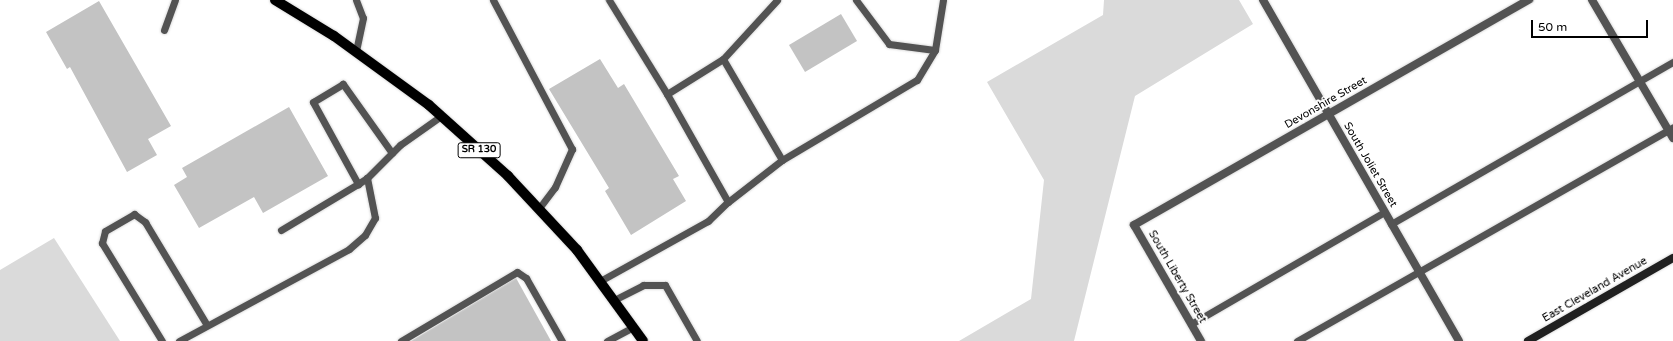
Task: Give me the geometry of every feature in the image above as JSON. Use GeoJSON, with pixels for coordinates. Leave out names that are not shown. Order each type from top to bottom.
{"type":"FeatureCollection","features":[{"type":"Feature","properties":{"kind":"main road","name":"SR 130"},"geometry":{"type":"LineString","coordinates":[[275,0],[356,52],[441,116],[539,208],[600,281],[643,341]]}},
{"type":"Feature","properties":{"kind":"main road","name":"East Cleveland Avenue"},"geometry":{"type":"LineString","coordinates":[[1528,341],[1673,258]]}},
{"type":"Feature","properties":{"kind":"street","name":"South Joliet Street"},"geometry":{"type":"LineString","coordinates":[[1263,0],[1459,341]]}},
{"type":"Feature","properties":{"kind":"street","name":"Devonshire Street"},"geometry":{"type":"LineString","coordinates":[[1134,224],[1529,0]]}},
{"type":"Feature","properties":{"kind":"street"},"geometry":{"type":"LineString","coordinates":[[1592,0],[1640,81],[1671,129],[1673,138]]}},
{"type":"Feature","properties":{"kind":"street","name":"South Liberty Street"},"geometry":{"type":"LineString","coordinates":[[1134,224],[1201,341]]}},
{"type":"Feature","properties":{"kind":"lane"},"geometry":{"type":"LineString","coordinates":[[164,30],[175,0]]}},
{"type":"Feature","properties":{"kind":"lane"},"geometry":{"type":"LineString","coordinates":[[356,0],[363,18],[356,52]]}},
{"type":"Feature","properties":{"kind":"lane"},"geometry":{"type":"LineString","coordinates":[[493,0],[572,149],[555,187],[539,208]]}},
{"type":"Feature","properties":{"kind":"lane"},"geometry":{"type":"LineString","coordinates":[[609,0],[666,94],[728,202]]}},
{"type":"Feature","properties":{"kind":"lane"},"geometry":{"type":"LineString","coordinates":[[666,94],[723,58],[777,0]]}},
{"type":"Feature","properties":{"kind":"lane"},"geometry":{"type":"LineString","coordinates":[[856,0],[889,44],[935,50]]}},
{"type":"Feature","properties":{"kind":"lane"},"geometry":{"type":"LineString","coordinates":[[600,281],[708,222],[728,202],[782,160],[917,80],[935,50],[943,0]]}},
{"type":"Feature","properties":{"kind":"lane"},"geometry":{"type":"LineString","coordinates":[[723,58],[782,160]]}},
{"type":"Feature","properties":{"kind":"lane"},"geometry":{"type":"LineString","coordinates":[[1391,224],[1673,62]]}},
{"type":"Feature","properties":{"kind":"lane"},"geometry":{"type":"LineString","coordinates":[[358,184],[313,102],[343,84],[392,153]]}},
{"type":"Feature","properties":{"kind":"lane"},"geometry":{"type":"LineString","coordinates":[[281,230],[367,178],[392,153],[441,116]]}},
{"type":"Feature","properties":{"kind":"lane"},"geometry":{"type":"LineString","coordinates":[[1298,341],[1418,271],[1671,129]]}},
{"type":"Feature","properties":{"kind":"lane"},"geometry":{"type":"LineString","coordinates":[[179,341],[206,325],[349,249],[364,235],[375,218],[367,178]]}},
{"type":"Feature","properties":{"kind":"lane"},"geometry":{"type":"LineString","coordinates":[[1191,324],[1384,212]]}},
{"type":"Feature","properties":{"kind":"lane"},"geometry":{"type":"LineString","coordinates":[[162,341],[102,243],[105,231],[134,214],[145,222],[206,325]]}},
{"type":"Feature","properties":{"kind":"lane"},"geometry":{"type":"LineString","coordinates":[[401,341],[517,272],[526,278],[562,341]]}},
{"type":"Feature","properties":{"kind":"lane"},"geometry":{"type":"LineString","coordinates":[[614,300],[643,285],[665,285],[697,341]]}},
{"type":"Feature","properties":{"kind":"lane"},"geometry":{"type":"LineString","coordinates":[[607,341],[633,327]]}},
{"type":"Feature","properties":{"kind":"shaded area"},"geometry":{"type":"Polygon","coordinates":[[[1104,0],[1239,0],[1253,24],[1135,96],[1074,341],[959,341],[1031,299],[1044,180],[987,82],[1103,15],[1104,0]]]}},
{"type":"Feature","properties":{"kind":"shaded area"},"geometry":{"type":"Polygon","coordinates":[[[54,238],[120,341],[0,341],[0,270],[54,238]]]}},
{"type":"Feature","properties":{"kind":"building"},"geometry":{"type":"Polygon","coordinates":[[[99,1],[171,126],[148,139],[157,155],[127,172],[70,67],[67,69],[46,32],[99,1]]]}},
{"type":"Feature","properties":{"kind":"building"},"geometry":{"type":"Polygon","coordinates":[[[841,14],[857,41],[805,72],[789,45],[841,14]]]}},
{"type":"Feature","properties":{"kind":"building"},"geometry":{"type":"Polygon","coordinates":[[[600,59],[618,88],[624,84],[679,176],[673,179],[686,201],[631,235],[605,191],[609,188],[549,89],[600,59]]]}},
{"type":"Feature","properties":{"kind":"building"},"geometry":{"type":"Polygon","coordinates":[[[289,107],[328,176],[263,213],[254,197],[199,228],[174,185],[187,177],[182,168],[289,107]]]}},
{"type":"Feature","properties":{"kind":"building"},"geometry":{"type":"Polygon","coordinates":[[[516,278],[551,341],[411,341],[516,278]]]}}]}
